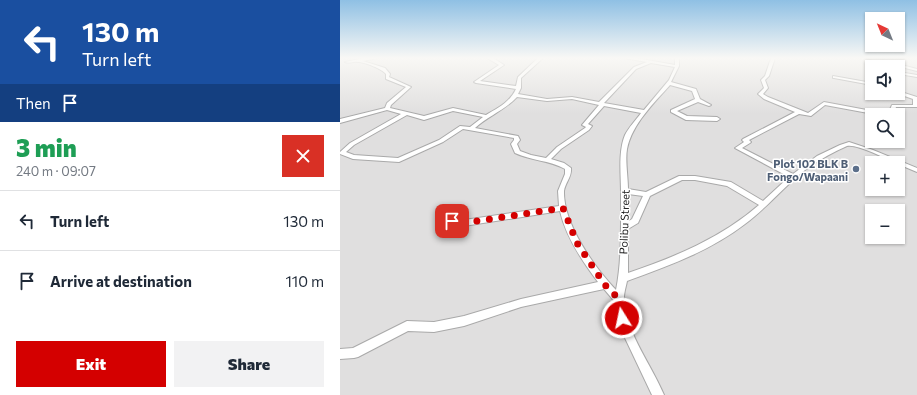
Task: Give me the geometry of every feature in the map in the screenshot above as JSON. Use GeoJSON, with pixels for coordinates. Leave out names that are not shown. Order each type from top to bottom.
{"type":"FeatureCollection","features":[{"type":"Feature","properties":{"kind":"street"},"geometry":{"type":"LineString","coordinates":[[387,76],[387,78],[409,87],[389,104],[388,109]]}},
{"type":"Feature","properties":{"kind":"street"},"geometry":{"type":"LineString","coordinates":[[485,76],[476,82],[519,88]]}},
{"type":"Feature","properties":{"kind":"street"},"geometry":{"type":"LineString","coordinates":[[472,128],[486,116],[511,100],[516,95],[519,88],[519,78],[521,76]]}},
{"type":"Feature","properties":{"kind":"street"},"geometry":{"type":"LineString","coordinates":[[546,161],[559,148],[587,129],[589,126],[585,125],[601,104],[627,76]]}},
{"type":"Feature","properties":{"kind":"street","name":"Polibu Street"},"geometry":{"type":"LineString","coordinates":[[658,395],[630,338],[622,318],[620,300],[623,278],[626,191],[625,142],[634,125],[668,83],[671,76]]}},
{"type":"Feature","properties":{"kind":"street"},"geometry":{"type":"LineString","coordinates":[[767,76],[763,80],[766,88],[760,94],[799,112],[809,115],[826,103],[865,111]]}},
{"type":"Feature","properties":{"kind":"street"},"geometry":{"type":"LineString","coordinates":[[834,77],[865,83]]}},
{"type":"Feature","properties":{"kind":"street"},"geometry":{"type":"LineString","coordinates":[[668,83],[694,90],[698,100],[710,105]]}},
{"type":"Feature","properties":{"kind":"street"},"geometry":{"type":"LineString","coordinates":[[893,108],[894,106],[916,105],[916,97],[905,94]]}},
{"type":"Feature","properties":{"kind":"street"},"geometry":{"type":"LineString","coordinates":[[516,95],[548,100],[572,98],[645,112]]}},
{"type":"Feature","properties":{"kind":"street"},"geometry":{"type":"LineString","coordinates":[[698,100],[673,111],[686,118],[717,119]]}},
{"type":"Feature","properties":{"kind":"street"},"geometry":{"type":"LineString","coordinates":[[340,121],[388,109],[424,118],[453,109],[486,116]]}},
{"type":"Feature","properties":{"kind":"street"},"geometry":{"type":"LineString","coordinates":[[794,177],[738,148],[748,142],[745,140],[799,112]]}},
{"type":"Feature","properties":{"kind":"street"},"geometry":{"type":"LineString","coordinates":[[407,113],[352,144],[342,153],[353,157],[399,160],[441,140],[462,127],[516,137],[514,144],[517,152],[525,156],[563,165],[569,170],[561,191],[563,208],[577,243],[605,285],[620,300]]}},
{"type":"Feature","properties":{"kind":"street"},"geometry":{"type":"LineString","coordinates":[[623,278],[670,263],[716,240],[743,222],[764,205],[812,161],[848,144],[917,170]]}},
{"type":"Feature","properties":{"kind":"street"},"geometry":{"type":"LineString","coordinates":[[626,191],[647,194],[681,178],[695,178],[729,184],[764,205]]}},
{"type":"Feature","properties":{"kind":"street"},"geometry":{"type":"LineString","coordinates":[[624,227],[635,221],[647,194]]}},
{"type":"Feature","properties":{"kind":"street"},"geometry":{"type":"LineString","coordinates":[[452,221],[464,223],[563,208]]}},
{"type":"Feature","properties":{"kind":"street"},"geometry":{"type":"LineString","coordinates":[[340,354],[354,353],[407,326],[434,327],[464,321],[521,303],[605,285]]}},
{"type":"Feature","properties":{"kind":"shaded area"},"geometry":{"type":"Polygon","coordinates":[[[340,76],[865,76],[865,100],[905,100],[905,76],[917,76],[917,395],[340,395],[340,76]]]}},
{"type":"Feature","properties":{"kind":"place","name":"Plot 102 BLK B Fongo/Wapaani"},"geometry":{"type":"Point","coordinates":[856,169]}},
{"type":"Feature","properties":{"kind":"route"},"geometry":{"type":"LineString","coordinates":[[452,221],[464,223],[492,218],[546,212],[563,208],[577,243],[605,285],[620,300],[622,318]]}}]}
